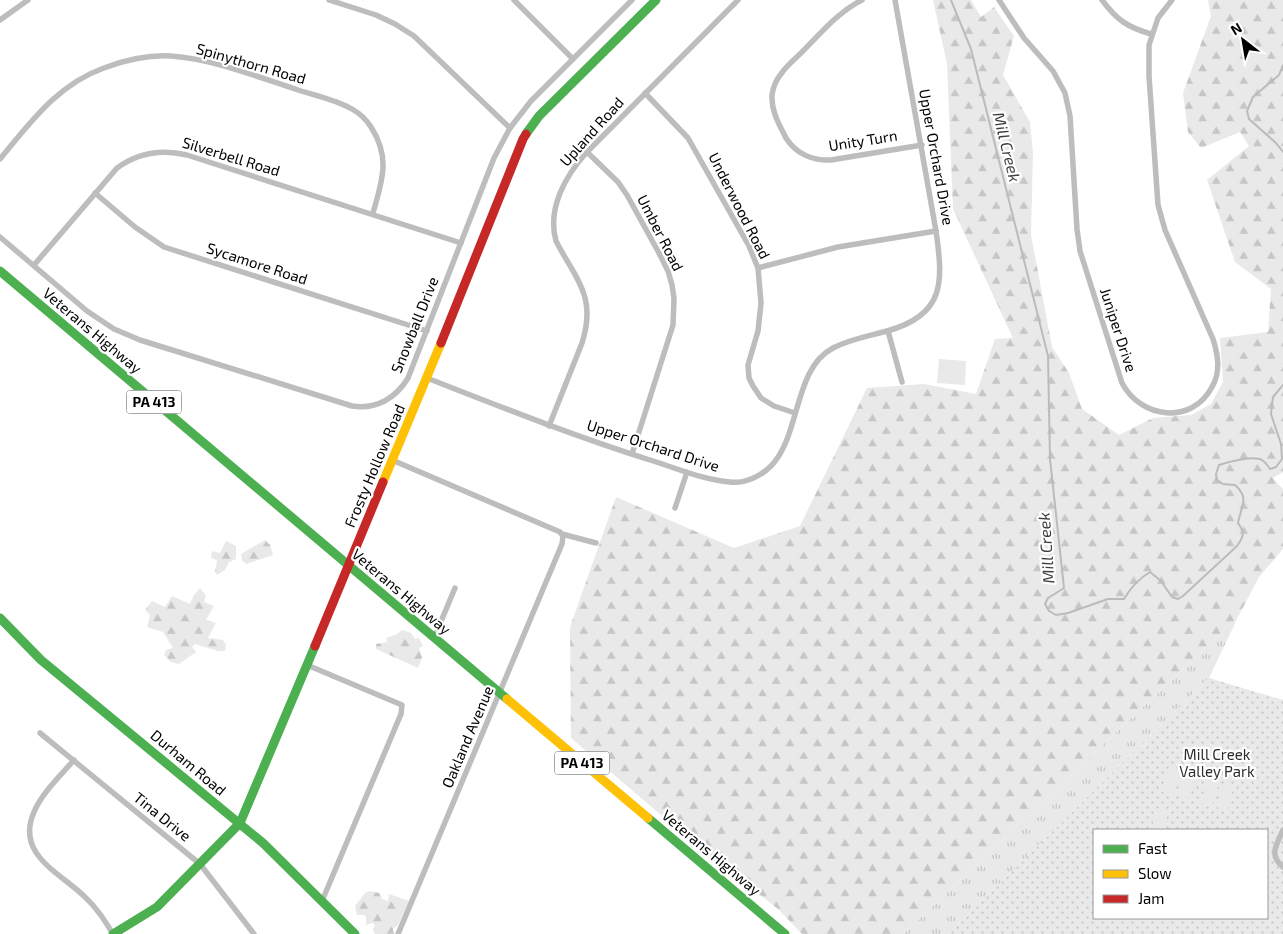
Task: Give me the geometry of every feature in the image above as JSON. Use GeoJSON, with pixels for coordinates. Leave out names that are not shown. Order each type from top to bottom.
{"type":"FeatureCollection","features":[{"type":"Feature","properties":{"kind":"main road","name":"Frosty Hollow Road"},"geometry":{"type":"LineString","coordinates":[[113,934],[157,906],[240,823],[426,378],[515,156],[529,128],[560,94],[656,0]]}},
{"type":"Feature","properties":{"kind":"main road","name":"Veterans Highway"},"geometry":{"type":"LineString","coordinates":[[0,270],[785,934]]}},
{"type":"Feature","properties":{"kind":"main road","name":"Durham Road"},"geometry":{"type":"LineString","coordinates":[[0,618],[41,660],[240,823],[355,934]]}},
{"type":"Feature","properties":{"kind":"street"},"geometry":{"type":"LineString","coordinates":[[0,20],[28,0]]}},
{"type":"Feature","properties":{"kind":"street"},"geometry":{"type":"LineString","coordinates":[[329,0],[376,15],[414,36],[510,128]]}},
{"type":"Feature","properties":{"kind":"street"},"geometry":{"type":"LineString","coordinates":[[514,0],[573,59]]}},
{"type":"Feature","properties":{"kind":"street","name":"Snowball Drive"},"geometry":{"type":"LineString","coordinates":[[1,240],[34,265],[86,311],[114,329],[140,340],[352,406],[366,407],[384,402],[399,391],[408,378],[494,158],[510,128],[531,101],[632,0]]}},
{"type":"Feature","properties":{"kind":"street","name":"Upland Road"},"geometry":{"type":"LineString","coordinates":[[549,426],[582,343],[588,313],[584,295],[556,241],[554,232],[553,217],[555,208],[568,177],[575,165],[587,152],[738,0]]}},
{"type":"Feature","properties":{"kind":"street","name":"Unity Turn"},"geometry":{"type":"LineString","coordinates":[[862,0],[840,14],[782,72],[772,94],[776,118],[794,147],[802,154],[818,160],[831,160],[922,145]]}},
{"type":"Feature","properties":{"kind":"street","name":"Upper Orchard Drive"},"geometry":{"type":"LineString","coordinates":[[426,378],[549,426],[687,472],[715,480],[731,482],[749,480],[760,474],[772,464],[782,450],[810,372],[822,356],[841,344],[908,324],[918,318],[936,295],[941,266],[936,230],[895,0]]}},
{"type":"Feature","properties":{"kind":"street","name":"Juniper Drive"},"geometry":{"type":"LineString","coordinates":[[999,0],[1024,38],[1053,71],[1065,93],[1070,116],[1080,251],[1122,383],[1126,391],[1140,405],[1156,412],[1171,413],[1188,409],[1207,395],[1212,388],[1217,372],[1218,353],[1166,230],[1158,205],[1148,61],[1151,34],[1158,18],[1172,0]]}},
{"type":"Feature","properties":{"kind":"street"},"geometry":{"type":"LineString","coordinates":[[1102,0],[1123,23],[1151,34]]}},
{"type":"Feature","properties":{"kind":"street","name":"Spinythorn Road"},"geometry":{"type":"LineString","coordinates":[[0,159],[35,117],[52,100],[73,83],[91,73],[140,58],[157,56],[187,58],[340,104],[361,116],[379,141],[384,163],[373,213]]}},
{"type":"Feature","properties":{"kind":"street","name":"Underwood Road"},"geometry":{"type":"LineString","coordinates":[[645,93],[688,138],[749,246],[758,268],[761,290],[758,331],[748,365],[749,378],[762,398],[774,406],[795,413]]}},
{"type":"Feature","properties":{"kind":"street","name":"Silverbell Road"},"geometry":{"type":"LineString","coordinates":[[34,265],[109,176],[125,162],[148,153],[174,152],[373,213],[461,243]]}},
{"type":"Feature","properties":{"kind":"street","name":"Umber Road"},"geometry":{"type":"LineString","coordinates":[[587,152],[618,182],[627,195],[668,271],[674,298],[673,325],[632,454]]}},
{"type":"Feature","properties":{"kind":"street","name":"Sycamore Road"},"geometry":{"type":"LineString","coordinates":[[95,193],[135,227],[164,247],[427,331]]}},
{"type":"Feature","properties":{"kind":"street"},"geometry":{"type":"LineString","coordinates":[[758,268],[838,247],[936,230]]}},
{"type":"Feature","properties":{"kind":"street"},"geometry":{"type":"LineString","coordinates":[[888,331],[902,382]]}},
{"type":"Feature","properties":{"kind":"street"},"geometry":{"type":"LineString","coordinates":[[392,460],[562,534],[596,543]]}},
{"type":"Feature","properties":{"kind":"street"},"geometry":{"type":"LineString","coordinates":[[675,508],[687,472]]}},
{"type":"Feature","properties":{"kind":"street","name":"Oakland Avenue"},"geometry":{"type":"LineString","coordinates":[[398,934],[500,694],[559,550],[563,537],[562,534]]}},
{"type":"Feature","properties":{"kind":"street"},"geometry":{"type":"LineString","coordinates":[[434,638],[455,588]]}},
{"type":"Feature","properties":{"kind":"street"},"geometry":{"type":"LineString","coordinates":[[307,665],[402,705],[401,714],[322,901]]}},
{"type":"Feature","properties":{"kind":"street","name":"Tina Drive"},"geometry":{"type":"LineString","coordinates":[[40,733],[200,864],[254,934]]}},
{"type":"Feature","properties":{"kind":"street"},"geometry":{"type":"LineString","coordinates":[[74,760],[40,800],[34,811],[30,828],[31,838],[35,851],[41,861],[89,901],[99,912],[113,934]]}},
{"type":"Feature","properties":{"kind":"street"},"geometry":{"type":"LineString","coordinates":[[1283,830],[1274,853],[1277,862],[1283,867]]}},
{"type":"Feature","properties":{"kind":"green space"},"geometry":{"type":"Polygon","coordinates":[[[933,0],[971,0],[981,17],[994,7],[1014,36],[1003,75],[1030,122],[1033,153],[1031,235],[1052,347],[1069,373],[1082,409],[1119,435],[1153,418],[1191,415],[1211,404],[1223,382],[1220,338],[1268,332],[1271,289],[1235,262],[1207,180],[1249,146],[1240,132],[1201,148],[1188,132],[1183,93],[1211,16],[1208,0],[1283,0],[1283,472],[1273,478],[1283,489],[1283,549],[1259,577],[1238,617],[903,934],[802,934],[778,909],[690,840],[571,738],[570,627],[616,497],[734,548],[800,526],[867,388],[924,384],[976,394],[995,339],[1013,338],[953,209],[947,64],[933,0]]]}},
{"type":"Feature","properties":{"kind":"green space"},"geometry":{"type":"Polygon","coordinates":[[[939,359],[966,361],[965,385],[937,383],[939,359]]]}},
{"type":"Feature","properties":{"kind":"green space"},"geometry":{"type":"Polygon","coordinates":[[[265,540],[270,545],[273,555],[246,564],[242,560],[241,554],[265,540]]]}},
{"type":"Feature","properties":{"kind":"green space"},"geometry":{"type":"Polygon","coordinates":[[[226,541],[236,546],[236,559],[229,562],[225,570],[217,575],[215,572],[217,560],[211,558],[212,551],[220,553],[226,541]]]}},
{"type":"Feature","properties":{"kind":"green space"},"geometry":{"type":"Polygon","coordinates":[[[200,588],[206,596],[204,602],[214,606],[206,620],[216,623],[208,638],[223,640],[226,645],[225,651],[218,651],[195,644],[192,647],[196,652],[179,664],[171,662],[164,655],[166,650],[173,648],[163,632],[147,627],[150,615],[145,610],[152,601],[165,607],[172,596],[190,604],[200,588]]]}},
{"type":"Feature","properties":{"kind":"green space"},"geometry":{"type":"Polygon","coordinates":[[[1238,617],[1209,678],[948,934],[903,934],[1238,617]]]}},
{"type":"Feature","properties":{"kind":"green space"},"geometry":{"type":"Polygon","coordinates":[[[402,630],[411,633],[415,639],[419,638],[423,646],[419,648],[422,657],[418,668],[376,649],[376,644],[387,642],[386,638],[402,630]]]}},
{"type":"Feature","properties":{"kind":"green space","name":"Mill Creek Valley Park"},"geometry":{"type":"Polygon","coordinates":[[[1209,678],[1283,700],[1283,934],[948,934],[1209,678]]]}},
{"type":"Feature","properties":{"kind":"green space"},"geometry":{"type":"Polygon","coordinates":[[[1169,767],[1181,770],[1173,795],[1162,792],[1169,767]]]}},
{"type":"Feature","properties":{"kind":"green space"},"geometry":{"type":"Polygon","coordinates":[[[1184,771],[1196,775],[1188,799],[1177,796],[1184,771]]]}},
{"type":"Feature","properties":{"kind":"green space"},"geometry":{"type":"Polygon","coordinates":[[[1208,778],[1219,782],[1212,806],[1201,803],[1208,778]]]}},
{"type":"Feature","properties":{"kind":"green space"},"geometry":{"type":"Polygon","coordinates":[[[1223,783],[1234,786],[1227,811],[1216,807],[1223,783]]]}},
{"type":"Feature","properties":{"kind":"green space"},"geometry":{"type":"Polygon","coordinates":[[[1157,808],[1169,811],[1163,829],[1151,829],[1157,808]]]}},
{"type":"Feature","properties":{"kind":"green space"},"geometry":{"type":"Polygon","coordinates":[[[370,891],[379,893],[382,899],[388,901],[389,894],[409,901],[398,925],[393,929],[394,934],[375,934],[373,930],[375,925],[372,923],[366,925],[366,917],[364,915],[357,915],[355,906],[365,893],[370,891]]]}},
{"type":"Feature","properties":{"kind":"waterway","name":"Mill Creek"},"geometry":{"type":"LineString","coordinates":[[951,0],[971,49],[1048,356],[1050,459],[1064,588],[1048,598],[1045,604],[1049,611],[1056,615],[1068,613],[1108,599],[1124,599],[1135,584],[1150,572],[1161,581],[1172,597],[1178,599],[1237,546],[1243,534],[1238,523],[1243,502],[1242,494],[1235,485],[1223,484],[1217,480],[1216,474],[1219,465],[1253,458],[1262,460],[1270,469],[1276,467],[1282,459],[1281,444],[1271,414],[1273,397],[1283,385]]}},
{"type":"Feature","properties":{"kind":"waterway","name":"Mill Creek"},"geometry":{"type":"LineString","coordinates":[[1283,65],[1279,75],[1253,97],[1247,111],[1249,119],[1276,143],[1283,152]]}},
{"type":"Feature","properties":{"kind":"traffic: fast"},"geometry":{"type":"LineString","coordinates":[[526,134],[539,116],[656,0]]}},
{"type":"Feature","properties":{"kind":"traffic: fast"},"geometry":{"type":"LineString","coordinates":[[0,271],[507,699]]}},
{"type":"Feature","properties":{"kind":"traffic: fast"},"geometry":{"type":"LineString","coordinates":[[0,618],[41,660],[263,843],[355,934]]}},
{"type":"Feature","properties":{"kind":"traffic: fast"},"geometry":{"type":"LineString","coordinates":[[113,934],[157,907],[240,823],[315,646]]}},
{"type":"Feature","properties":{"kind":"traffic: fast"},"geometry":{"type":"LineString","coordinates":[[648,818],[785,934]]}},
{"type":"Feature","properties":{"kind":"traffic: slow"},"geometry":{"type":"LineString","coordinates":[[383,482],[441,343]]}},
{"type":"Feature","properties":{"kind":"traffic: slow"},"geometry":{"type":"LineString","coordinates":[[507,699],[648,818]]}},
{"type":"Feature","properties":{"kind":"traffic: jam"},"geometry":{"type":"LineString","coordinates":[[441,343],[526,134]]}},
{"type":"Feature","properties":{"kind":"traffic: jam"},"geometry":{"type":"LineString","coordinates":[[315,646],[383,482]]}}]}
